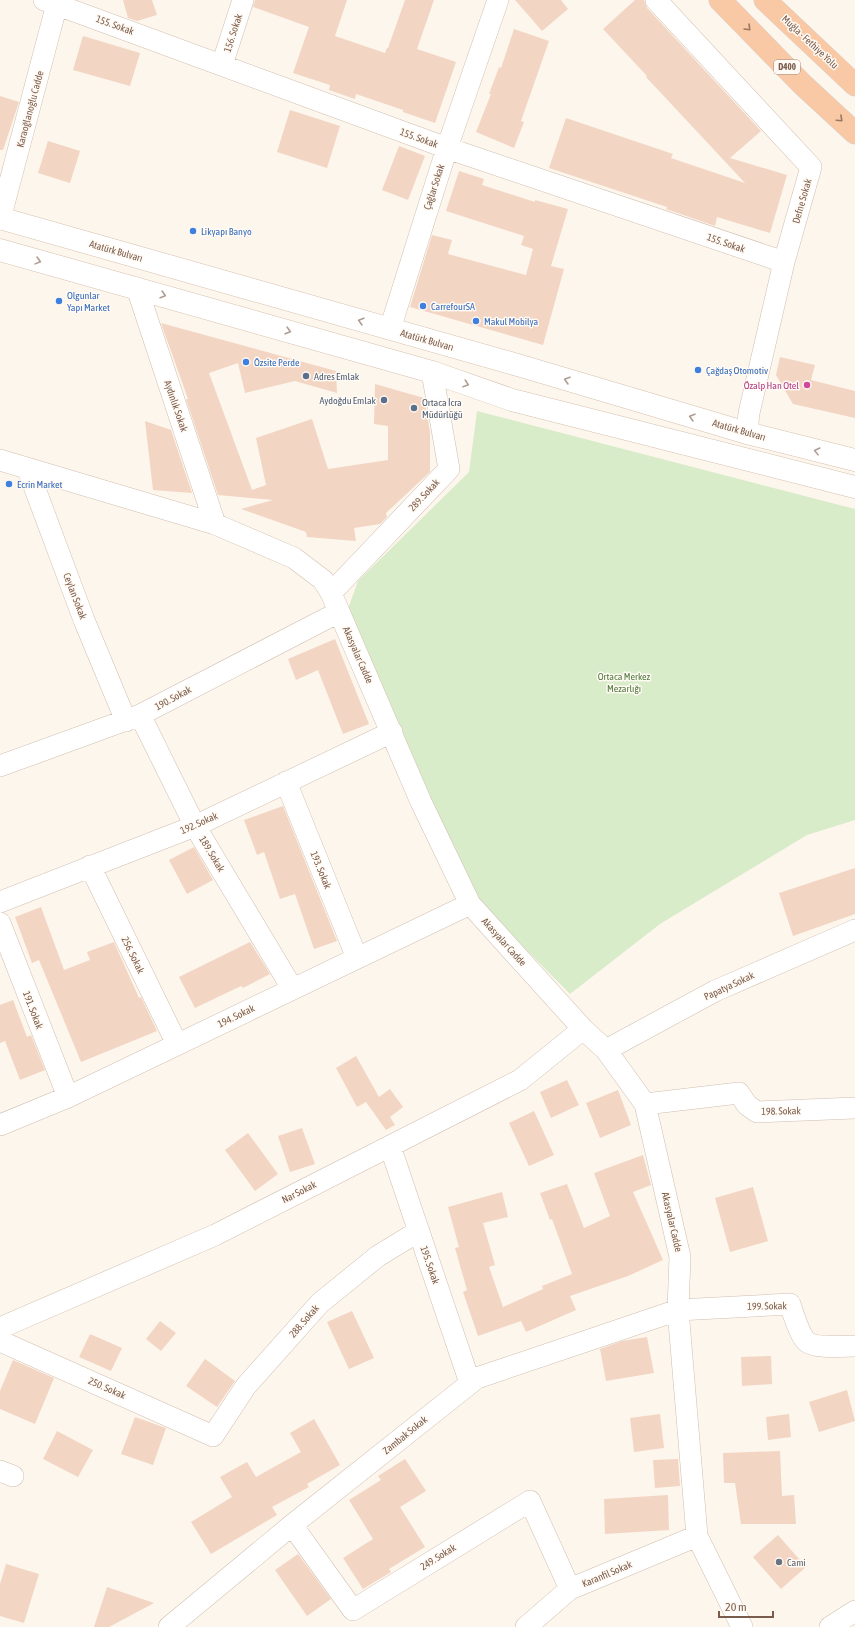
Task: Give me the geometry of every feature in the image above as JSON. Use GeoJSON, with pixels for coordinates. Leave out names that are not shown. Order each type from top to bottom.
{"type":"FeatureCollection","features":[{"type":"Feature","properties":{"kind":"highway","name":"D400"},"geometry":{"type":"LineString","coordinates":[[720,0],[802,84],[855,133]]}},
{"type":"Feature","properties":{"kind":"highway","name":"Muğla - Fethiye Yolu"},"geometry":{"type":"LineString","coordinates":[[765,0],[855,85]]}},
{"type":"Feature","properties":{"kind":"main road","name":"Atatürk Bulvarı"},"geometry":{"type":"LineString","coordinates":[[0,218],[748,433],[855,460]]}},
{"type":"Feature","properties":{"kind":"main road"},"geometry":{"type":"LineString","coordinates":[[0,250],[432,372],[512,400],[855,487]]}},
{"type":"Feature","properties":{"kind":"street","name":"156. Sokak"},"geometry":{"type":"LineString","coordinates":[[222,65],[244,0]]}},
{"type":"Feature","properties":{"kind":"street","name":"Defne Sokak"},"geometry":{"type":"LineString","coordinates":[[656,0],[812,167],[784,262],[749,413],[748,433]]}},
{"type":"Feature","properties":{"kind":"street","name":"155. Sokak"},"geometry":{"type":"LineString","coordinates":[[54,1],[447,148],[784,262]]}},
{"type":"Feature","properties":{"kind":"street","name":"Karaoğlanoğlu Cadde"},"geometry":{"type":"LineString","coordinates":[[0,218],[54,1]]}},
{"type":"Feature","properties":{"kind":"street","name":"Çağlar Sokak"},"geometry":{"type":"LineString","coordinates":[[390,329],[491,2]]}},
{"type":"Feature","properties":{"kind":"street","name":"Aydınlık Sokak"},"geometry":{"type":"LineString","coordinates":[[137,288],[216,524]]}},
{"type":"Feature","properties":{"kind":"street","name":"289. Sokak"},"geometry":{"type":"LineString","coordinates":[[335,602],[449,469],[432,372]]}},
{"type":"Feature","properties":{"kind":"street","name":"Akasyalar Cadde"},"geometry":{"type":"LineString","coordinates":[[0,460],[28,470],[216,524],[294,558],[323,580],[335,602],[421,802],[470,904],[583,1029],[606,1050],[645,1104],[680,1257],[678,1310],[697,1536],[742,1627]]}},
{"type":"Feature","properties":{"kind":"street","name":"Ceylan Sokak"},"geometry":{"type":"LineString","coordinates":[[28,470],[84,620],[133,718]]}},
{"type":"Feature","properties":{"kind":"street","name":"190. Sokak"},"geometry":{"type":"LineString","coordinates":[[0,766],[133,718],[335,602]]}},
{"type":"Feature","properties":{"kind":"street","name":"189. Sokak"},"geometry":{"type":"LineString","coordinates":[[133,718],[195,826],[292,988]]}},
{"type":"Feature","properties":{"kind":"street","name":"192. Sokak"},"geometry":{"type":"LineString","coordinates":[[0,902],[195,826],[392,732]]}},
{"type":"Feature","properties":{"kind":"street","name":"193. Sokak"},"geometry":{"type":"LineString","coordinates":[[286,782],[357,958]]}},
{"type":"Feature","properties":{"kind":"street","name":"256. Sokak"},"geometry":{"type":"LineString","coordinates":[[90,866],[177,1044]]}},
{"type":"Feature","properties":{"kind":"street","name":"194. Sokak"},"geometry":{"type":"LineString","coordinates":[[0,1125],[68,1097],[292,988],[470,904]]}},
{"type":"Feature","properties":{"kind":"street","name":"191. Sokak"},"geometry":{"type":"LineString","coordinates":[[0,923],[9,972],[68,1097]]}},
{"type":"Feature","properties":{"kind":"street","name":"Papatya Sokak"},"geometry":{"type":"LineString","coordinates":[[606,1050],[716,991],[855,930]]}},
{"type":"Feature","properties":{"kind":"street","name":"Nar Sokak"},"geometry":{"type":"LineString","coordinates":[[0,1328],[215,1235],[520,1080],[583,1029]]}},
{"type":"Feature","properties":{"kind":"street","name":"198. Sokak"},"geometry":{"type":"LineString","coordinates":[[645,1104],[739,1093],[747,1105],[757,1112],[855,1108]]}},
{"type":"Feature","properties":{"kind":"street","name":"195. Sokak"},"geometry":{"type":"LineString","coordinates":[[390,1146],[470,1383]]}},
{"type":"Feature","properties":{"kind":"street","name":"288. Sokak"},"geometry":{"type":"LineString","coordinates":[[213,1436],[246,1386],[320,1303],[378,1256],[419,1231]]}},
{"type":"Feature","properties":{"kind":"street","name":"199. Sokak"},"geometry":{"type":"LineString","coordinates":[[678,1310],[790,1304],[796,1323],[806,1341],[816,1346],[855,1346]]}},
{"type":"Feature","properties":{"kind":"street","name":"Zambak Sokak"},"geometry":{"type":"LineString","coordinates":[[169,1627],[292,1525],[476,1378],[678,1310]]}},
{"type":"Feature","properties":{"kind":"street","name":"250. Sokak"},"geometry":{"type":"LineString","coordinates":[[0,1341],[213,1436]]}},
{"type":"Feature","properties":{"kind":"street","name":"249. Sokak"},"geometry":{"type":"LineString","coordinates":[[292,1525],[353,1610],[530,1501],[570,1589]]}},
{"type":"Feature","properties":{"kind":"street","name":"Karanfil Sokak"},"geometry":{"type":"LineString","coordinates":[[526,1627],[570,1589],[697,1536]]}},
{"type":"Feature","properties":{"kind":"street"},"geometry":{"type":"LineString","coordinates":[[830,1627],[855,1611]]}},
{"type":"Feature","properties":{"kind":"green space","name":"Ortaca Merkez Mezarlığı"},"geometry":{"type":"Polygon","coordinates":[[[477,411],[855,509],[855,820],[807,835],[660,924],[570,994],[480,903],[343,623],[358,581],[469,472],[477,411]]]}},
{"type":"Feature","properties":{"kind":"building"},"geometry":{"type":"Polygon","coordinates":[[[123,0],[152,0],[157,15],[137,21],[128,18],[123,0]]]}},
{"type":"Feature","properties":{"kind":"building"},"geometry":{"type":"Polygon","coordinates":[[[255,0],[347,0],[335,36],[385,53],[405,0],[434,0],[417,49],[456,62],[435,123],[356,94],[355,99],[329,90],[330,85],[293,73],[309,27],[253,7],[255,0]]]}},
{"type":"Feature","properties":{"kind":"building"},"geometry":{"type":"Polygon","coordinates":[[[515,0],[561,0],[568,9],[542,31],[515,0]]]}},
{"type":"Feature","properties":{"kind":"building"},"geometry":{"type":"Polygon","coordinates":[[[635,0],[644,0],[647,8],[761,131],[730,158],[787,175],[770,233],[717,217],[715,226],[666,209],[667,207],[549,168],[566,118],[673,154],[671,158],[745,183],[603,29],[635,0]]]}},
{"type":"Feature","properties":{"kind":"building"},"geometry":{"type":"Polygon","coordinates":[[[514,29],[549,41],[521,121],[524,122],[514,148],[476,132],[491,94],[489,94],[499,67],[501,68],[514,29]]]}},
{"type":"Feature","properties":{"kind":"building"},"geometry":{"type":"Polygon","coordinates":[[[83,36],[140,53],[130,86],[73,70],[83,36]]]}},
{"type":"Feature","properties":{"kind":"building"},"geometry":{"type":"Polygon","coordinates":[[[0,96],[19,102],[3,150],[0,150],[0,96]]]}},
{"type":"Feature","properties":{"kind":"building"},"geometry":{"type":"Polygon","coordinates":[[[290,110],[340,126],[327,168],[277,152],[290,110]]]}},
{"type":"Feature","properties":{"kind":"building"},"geometry":{"type":"Polygon","coordinates":[[[48,141],[80,151],[70,183],[38,173],[48,141]]]}},
{"type":"Feature","properties":{"kind":"building"},"geometry":{"type":"Polygon","coordinates":[[[399,146],[425,156],[408,200],[382,190],[399,146]]]}},
{"type":"Feature","properties":{"kind":"building"},"geometry":{"type":"Polygon","coordinates":[[[459,171],[484,179],[482,185],[535,202],[535,200],[568,209],[551,266],[564,269],[543,345],[410,307],[432,235],[452,240],[448,254],[526,275],[533,249],[521,245],[524,236],[446,211],[459,171]]]}},
{"type":"Feature","properties":{"kind":"building"},"geometry":{"type":"Polygon","coordinates":[[[161,323],[336,371],[337,393],[295,381],[245,393],[238,363],[209,373],[252,490],[266,485],[256,438],[312,419],[328,469],[388,460],[388,426],[374,424],[375,384],[424,398],[430,432],[430,472],[386,513],[387,517],[380,524],[354,528],[356,541],[307,537],[306,532],[241,509],[273,500],[218,495],[186,399],[188,399],[161,323]]]}},
{"type":"Feature","properties":{"kind":"building","name":"Özalp Han Otel"},"geometry":{"type":"Polygon","coordinates":[[[780,357],[815,365],[811,380],[855,391],[855,418],[793,404],[776,375],[780,357]]]}},
{"type":"Feature","properties":{"kind":"building"},"geometry":{"type":"Polygon","coordinates":[[[145,421],[171,430],[192,493],[153,490],[145,421]]]}},
{"type":"Feature","properties":{"kind":"building"},"geometry":{"type":"Polygon","coordinates":[[[335,639],[369,724],[343,734],[318,670],[296,680],[288,659],[335,639]]]}},
{"type":"Feature","properties":{"kind":"building"},"geometry":{"type":"Polygon","coordinates":[[[283,806],[337,941],[314,949],[295,894],[280,899],[264,852],[257,855],[244,820],[283,806]]]}},
{"type":"Feature","properties":{"kind":"building"},"geometry":{"type":"Polygon","coordinates":[[[194,847],[213,880],[187,894],[169,860],[194,847]]]}},
{"type":"Feature","properties":{"kind":"building"},"geometry":{"type":"Polygon","coordinates":[[[855,868],[855,914],[793,936],[779,893],[855,868]]]}},
{"type":"Feature","properties":{"kind":"building"},"geometry":{"type":"Polygon","coordinates":[[[41,907],[64,970],[90,960],[87,952],[114,942],[139,998],[141,997],[157,1031],[81,1062],[39,960],[32,963],[15,917],[41,907]]]}},
{"type":"Feature","properties":{"kind":"building"},"geometry":{"type":"Polygon","coordinates":[[[250,942],[270,974],[243,988],[241,986],[195,1008],[179,977],[250,942]]]}},
{"type":"Feature","properties":{"kind":"building"},"geometry":{"type":"Polygon","coordinates":[[[13,1000],[27,1037],[31,1035],[45,1070],[20,1080],[5,1041],[0,1043],[0,1005],[13,1000]]]}},
{"type":"Feature","properties":{"kind":"building"},"geometry":{"type":"Polygon","coordinates":[[[356,1056],[379,1097],[390,1089],[403,1107],[390,1117],[395,1125],[386,1130],[366,1102],[357,1107],[336,1068],[356,1056]]]}},
{"type":"Feature","properties":{"kind":"building"},"geometry":{"type":"Polygon","coordinates":[[[567,1080],[579,1105],[551,1118],[540,1092],[567,1080]]]}},
{"type":"Feature","properties":{"kind":"building"},"geometry":{"type":"Polygon","coordinates":[[[618,1090],[631,1125],[600,1138],[586,1103],[618,1090]]]}},
{"type":"Feature","properties":{"kind":"building"},"geometry":{"type":"Polygon","coordinates":[[[534,1111],[554,1155],[529,1166],[509,1123],[534,1111]]]}},
{"type":"Feature","properties":{"kind":"building"},"geometry":{"type":"Polygon","coordinates":[[[302,1128],[315,1164],[290,1172],[278,1136],[302,1128]]]}},
{"type":"Feature","properties":{"kind":"building"},"geometry":{"type":"Polygon","coordinates":[[[248,1133],[278,1174],[255,1191],[225,1150],[248,1133]]]}},
{"type":"Feature","properties":{"kind":"building"},"geometry":{"type":"Polygon","coordinates":[[[643,1155],[651,1185],[633,1192],[663,1260],[628,1276],[570,1296],[576,1310],[526,1332],[521,1321],[478,1336],[463,1292],[467,1290],[455,1248],[459,1247],[448,1207],[502,1192],[508,1217],[483,1223],[495,1265],[489,1267],[503,1307],[543,1289],[542,1286],[572,1274],[552,1219],[550,1220],[540,1193],[567,1184],[584,1228],[610,1216],[594,1173],[643,1155]]]}},
{"type":"Feature","properties":{"kind":"building"},"geometry":{"type":"Polygon","coordinates":[[[753,1187],[768,1241],[730,1252],[715,1198],[753,1187]]]}},
{"type":"Feature","properties":{"kind":"building"},"geometry":{"type":"Polygon","coordinates":[[[352,1311],[374,1358],[349,1369],[327,1322],[352,1311]]]}},
{"type":"Feature","properties":{"kind":"building"},"geometry":{"type":"Polygon","coordinates":[[[160,1321],[176,1333],[161,1351],[146,1339],[160,1321]]]}},
{"type":"Feature","properties":{"kind":"building"},"geometry":{"type":"Polygon","coordinates":[[[90,1334],[122,1348],[111,1371],[79,1357],[90,1334]]]}},
{"type":"Feature","properties":{"kind":"building"},"geometry":{"type":"Polygon","coordinates":[[[647,1337],[654,1373],[606,1381],[600,1349],[622,1341],[647,1337]]]}},
{"type":"Feature","properties":{"kind":"building"},"geometry":{"type":"Polygon","coordinates":[[[771,1356],[772,1384],[742,1386],[741,1357],[771,1356]]]}},
{"type":"Feature","properties":{"kind":"building"},"geometry":{"type":"Polygon","coordinates":[[[205,1359],[235,1381],[217,1407],[186,1386],[205,1359]]]}},
{"type":"Feature","properties":{"kind":"building"},"geometry":{"type":"Polygon","coordinates":[[[13,1360],[54,1378],[35,1424],[0,1409],[0,1391],[13,1360]]]}},
{"type":"Feature","properties":{"kind":"building"},"geometry":{"type":"Polygon","coordinates":[[[847,1390],[855,1421],[819,1432],[809,1402],[847,1390]]]}},
{"type":"Feature","properties":{"kind":"building"},"geometry":{"type":"Polygon","coordinates":[[[660,1414],[664,1448],[634,1452],[630,1418],[660,1414]]]}},
{"type":"Feature","properties":{"kind":"building"},"geometry":{"type":"Polygon","coordinates":[[[789,1414],[791,1437],[768,1440],[766,1417],[789,1414]]]}},
{"type":"Feature","properties":{"kind":"building"},"geometry":{"type":"Polygon","coordinates":[[[135,1417],[166,1428],[153,1465],[121,1454],[135,1417]]]}},
{"type":"Feature","properties":{"kind":"building"},"geometry":{"type":"Polygon","coordinates":[[[314,1419],[340,1465],[307,1484],[309,1487],[272,1507],[277,1515],[211,1554],[191,1522],[232,1497],[220,1477],[247,1462],[256,1477],[301,1452],[290,1433],[314,1419]]]}},
{"type":"Feature","properties":{"kind":"building"},"geometry":{"type":"Polygon","coordinates":[[[57,1431],[93,1450],[78,1477],[43,1459],[57,1431]]]}},
{"type":"Feature","properties":{"kind":"building"},"geometry":{"type":"Polygon","coordinates":[[[780,1451],[782,1496],[794,1495],[796,1524],[741,1524],[735,1483],[724,1483],[723,1453],[780,1451]]]}},
{"type":"Feature","properties":{"kind":"building"},"geometry":{"type":"Polygon","coordinates":[[[405,1459],[426,1491],[400,1507],[425,1547],[389,1569],[391,1572],[363,1589],[343,1558],[373,1539],[349,1500],[381,1480],[378,1476],[405,1459]]]}},
{"type":"Feature","properties":{"kind":"building"},"geometry":{"type":"Polygon","coordinates":[[[678,1459],[680,1486],[655,1488],[653,1460],[678,1459]]]}},
{"type":"Feature","properties":{"kind":"building"},"geometry":{"type":"Polygon","coordinates":[[[668,1495],[669,1530],[605,1534],[604,1499],[668,1495]]]}},
{"type":"Feature","properties":{"kind":"building","name":"Cami"},"geometry":{"type":"Polygon","coordinates":[[[778,1535],[806,1567],[781,1589],[753,1557],[778,1535]]]}},
{"type":"Feature","properties":{"kind":"building"},"geometry":{"type":"Polygon","coordinates":[[[298,1554],[331,1599],[307,1616],[275,1570],[298,1554]]]}},
{"type":"Feature","properties":{"kind":"building"},"geometry":{"type":"Polygon","coordinates":[[[6,1564],[39,1574],[24,1623],[0,1616],[0,1584],[6,1564]]]}},
{"type":"Feature","properties":{"kind":"building"},"geometry":{"type":"Polygon","coordinates":[[[107,1587],[154,1603],[109,1627],[94,1627],[107,1587]]]}},
{"type":"Feature","properties":{"kind":"place","name":"Likyapı Banyo"},"geometry":{"type":"Point","coordinates":[193,231]}},
{"type":"Feature","properties":{"kind":"place","name":"Olgunlar Yapı Market"},"geometry":{"type":"Point","coordinates":[59,301]}},
{"type":"Feature","properties":{"kind":"place","name":"CarrefourSA"},"geometry":{"type":"Point","coordinates":[423,306]}},
{"type":"Feature","properties":{"kind":"place","name":"Makul Mobilya"},"geometry":{"type":"Point","coordinates":[476,321]}},
{"type":"Feature","properties":{"kind":"place","name":"Özsite Perde"},"geometry":{"type":"Point","coordinates":[246,362]}},
{"type":"Feature","properties":{"kind":"place","name":"Çağdaş Otomotiv"},"geometry":{"type":"Point","coordinates":[698,370]}},
{"type":"Feature","properties":{"kind":"place","name":"Adres Emlak"},"geometry":{"type":"Point","coordinates":[306,376]}},
{"type":"Feature","properties":{"kind":"place","name":"Özalp Han Otel"},"geometry":{"type":"Point","coordinates":[807,385]}},
{"type":"Feature","properties":{"kind":"place","name":"Aydoğdu Emlak"},"geometry":{"type":"Point","coordinates":[384,400]}},
{"type":"Feature","properties":{"kind":"place","name":"Ortaca İcra Müdürlüğü"},"geometry":{"type":"Point","coordinates":[414,408]}},
{"type":"Feature","properties":{"kind":"place","name":"Ecrin Market"},"geometry":{"type":"Point","coordinates":[9,484]}},
{"type":"Feature","properties":{"kind":"place","name":"Cami"},"geometry":{"type":"Point","coordinates":[779,1562]}}]}
